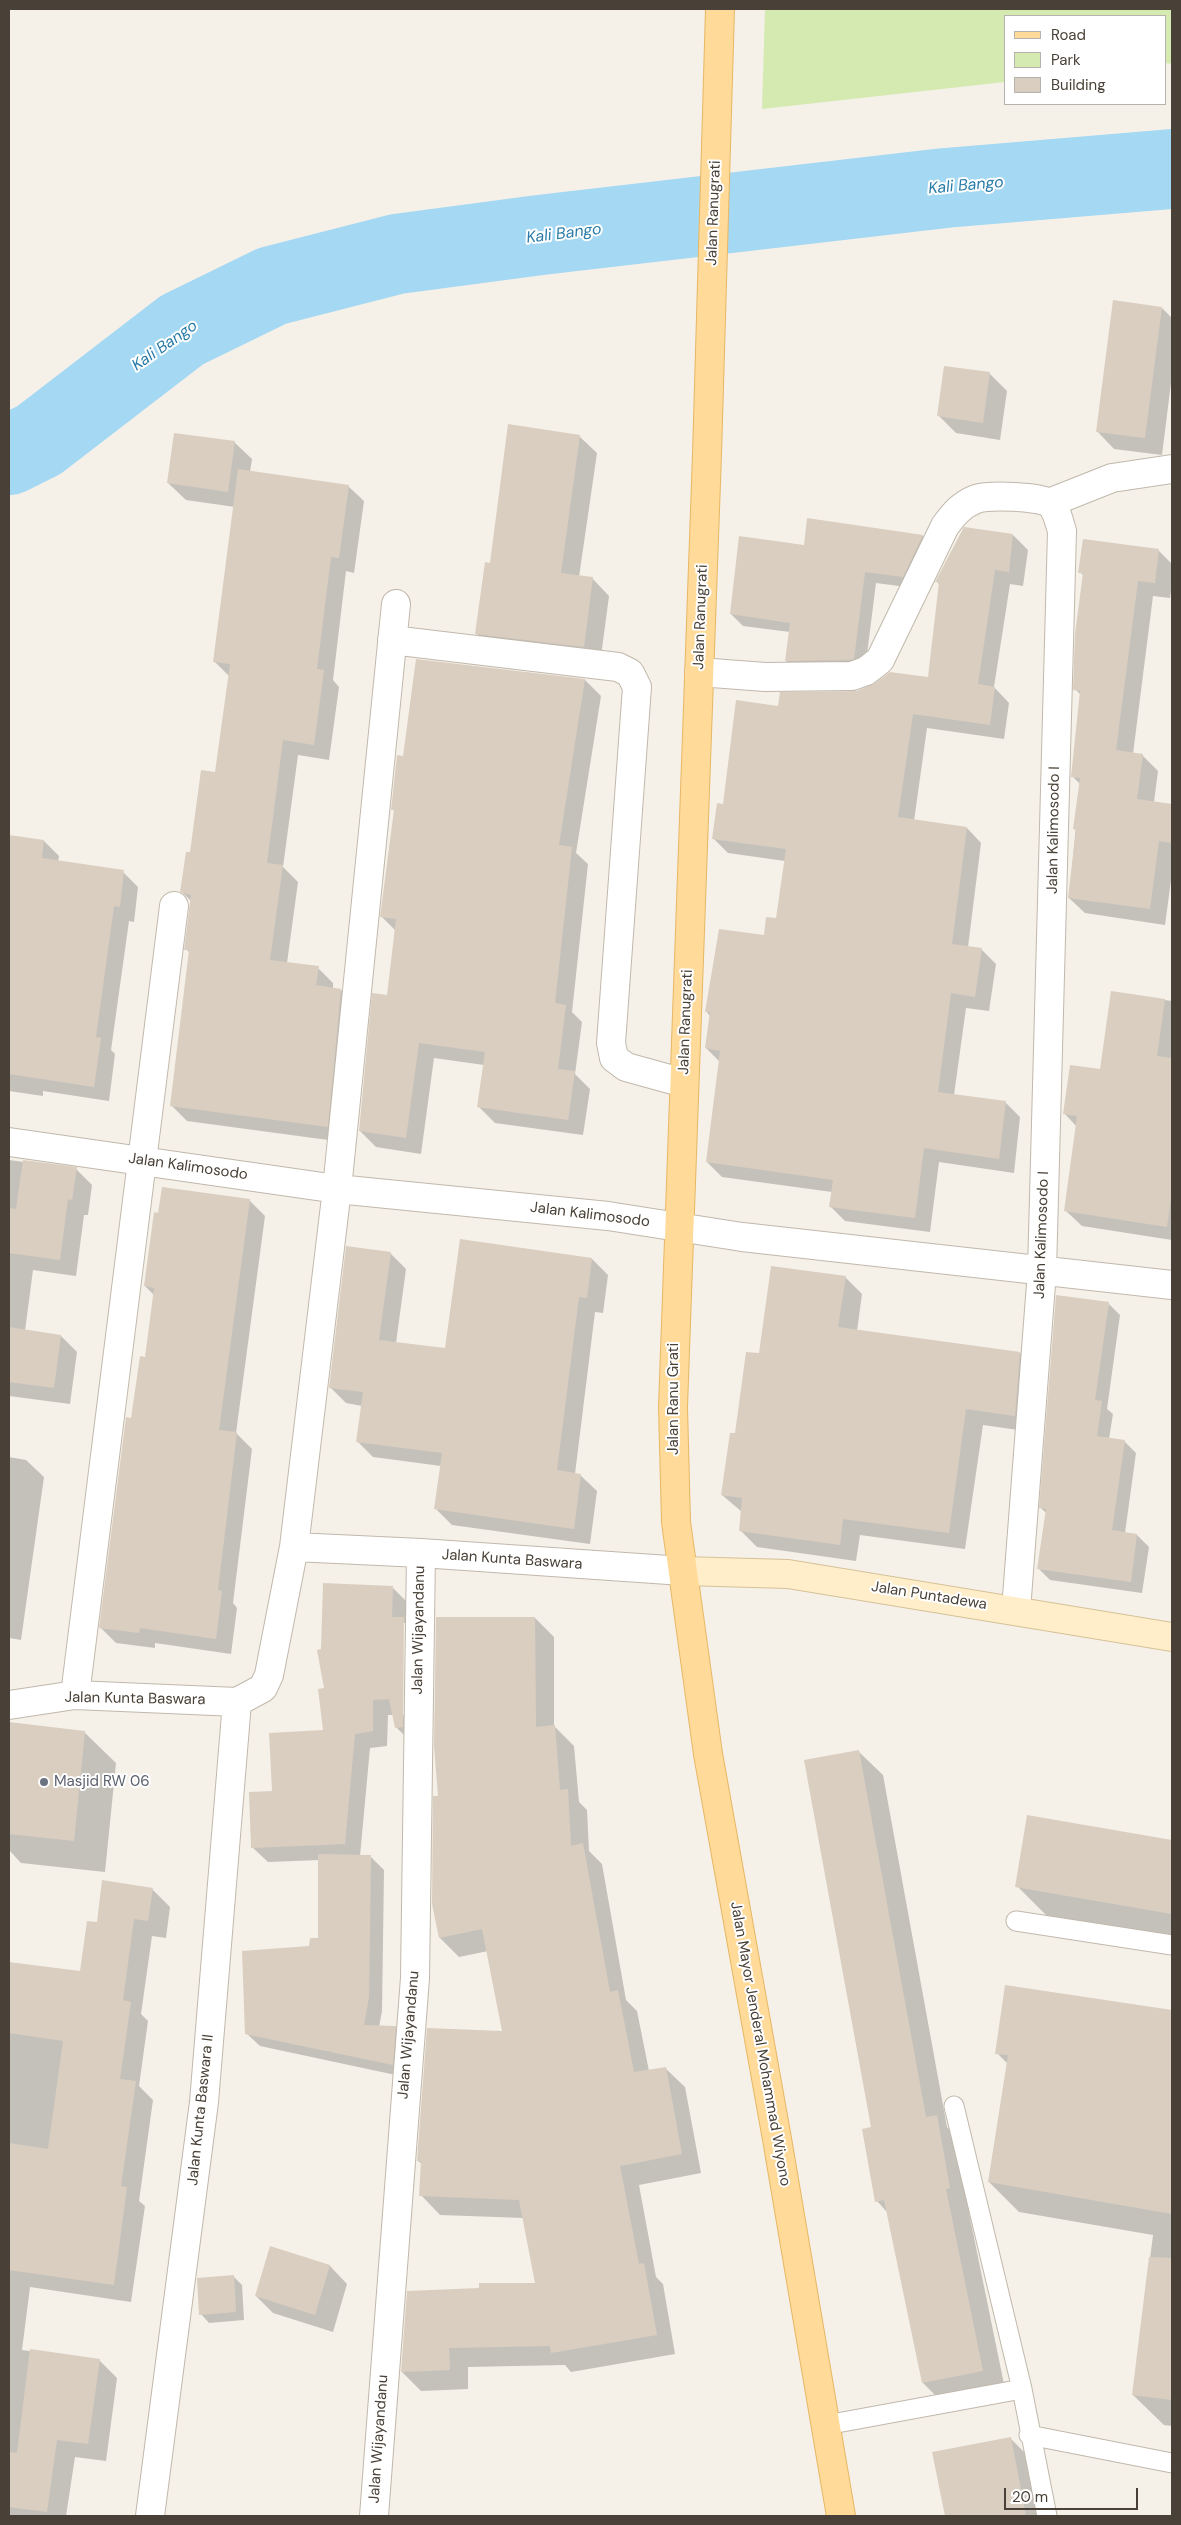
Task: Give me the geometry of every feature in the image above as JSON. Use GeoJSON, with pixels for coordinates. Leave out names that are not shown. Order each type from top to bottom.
{"type":"FeatureCollection","features":[{"type":"Feature","properties":{"kind":"main road","name":"Jalan Ranugrati"},"geometry":{"type":"LineString","coordinates":[[678,1226],[707,454],[720,9]]}},
{"type":"Feature","properties":{"kind":"main road","name":"Jalan Ranu Grati"},"geometry":{"type":"LineString","coordinates":[[678,1226],[672,1407],[676,1522],[683,1571]]}},
{"type":"Feature","properties":{"kind":"main road","name":"Jalan Mayor Jenderal Mohammad Wiyono"},"geometry":{"type":"LineString","coordinates":[[683,1571],[708,1754],[841,2516]]}},
{"type":"Feature","properties":{"kind":"street"},"geometry":{"type":"LineString","coordinates":[[699,672],[765,678],[852,676],[866,671],[880,660],[945,526],[957,510],[978,499],[1032,497],[1049,503],[1112,478],[1172,468]]}},
{"type":"Feature","properties":{"kind":"street","name":"Jalan Kalimosodo I"},"geometry":{"type":"LineString","coordinates":[[1016,1610],[1042,1271],[1062,531],[1058,517],[1049,503]]}},
{"type":"Feature","properties":{"kind":"street"},"geometry":{"type":"LineString","coordinates":[[237,1702],[263,1688],[269,1675],[294,1547],[337,1189],[396,604]]}},
{"type":"Feature","properties":{"kind":"street"},"geometry":{"type":"LineString","coordinates":[[392,640],[618,667],[630,673],[637,688],[611,1043],[614,1058],[626,1067],[684,1083]]}},
{"type":"Feature","properties":{"kind":"street"},"geometry":{"type":"LineString","coordinates":[[75,1695],[174,906]]}},
{"type":"Feature","properties":{"kind":"street","name":"Jalan Kalimosodo"},"geometry":{"type":"LineString","coordinates":[[9,1142],[337,1189],[608,1216],[742,1237],[1172,1285]]}},
{"type":"Feature","properties":{"kind":"street","name":"Jalan Kunta Baswara"},"geometry":{"type":"LineString","coordinates":[[294,1547],[420,1553],[683,1571]]}},
{"type":"Feature","properties":{"kind":"street","name":"Jalan Wijayandanu"},"geometry":{"type":"LineString","coordinates":[[374,2516],[415,1978],[420,1553]]}},
{"type":"Feature","properties":{"kind":"street","name":"Jalan Puntadewa"},"geometry":{"type":"LineString","coordinates":[[683,1571],[788,1574],[1172,1637]]}},
{"type":"Feature","properties":{"kind":"street","name":"Jalan Kunta Baswara"},"geometry":{"type":"LineString","coordinates":[[9,1705],[75,1695],[237,1702]]}},
{"type":"Feature","properties":{"kind":"street","name":"Jalan Kunta Baswara II"},"geometry":{"type":"LineString","coordinates":[[150,2516],[204,2102],[237,1702]]}},
{"type":"Feature","properties":{"kind":"lane"},"geometry":{"type":"LineString","coordinates":[[1016,1921],[1172,1945]]}},
{"type":"Feature","properties":{"kind":"lane"},"geometry":{"type":"LineString","coordinates":[[954,2106],[1022,2389],[1029,2435],[1046,2516]]}},
{"type":"Feature","properties":{"kind":"lane"},"geometry":{"type":"LineString","coordinates":[[826,2425],[1022,2389]]}},
{"type":"Feature","properties":{"kind":"lane"},"geometry":{"type":"LineString","coordinates":[[1029,2435],[1172,2463]]}},
{"type":"Feature","properties":{"kind":"green space"},"geometry":{"type":"Polygon","coordinates":[[[765,9],[1172,9],[1172,64],[1166,63],[1166,15],[1004,15],[1004,82],[762,109],[765,9]]]}},
{"type":"Feature","properties":{"kind":"building"},"geometry":{"type":"Polygon","coordinates":[[[1113,300],[1162,307],[1145,438],[1096,432],[1113,300]]]}},
{"type":"Feature","properties":{"kind":"building"},"geometry":{"type":"Polygon","coordinates":[[[944,366],[990,372],[983,423],[937,416],[944,366]]]}},
{"type":"Feature","properties":{"kind":"building"},"geometry":{"type":"Polygon","coordinates":[[[508,424],[580,435],[561,573],[593,577],[584,647],[475,634],[485,562],[490,563],[508,424]]]}},
{"type":"Feature","properties":{"kind":"building"},"geometry":{"type":"Polygon","coordinates":[[[174,433],[235,441],[228,492],[167,483],[174,433]]]}},
{"type":"Feature","properties":{"kind":"building"},"geometry":{"type":"Polygon","coordinates":[[[238,469],[349,485],[339,558],[331,557],[317,669],[324,670],[314,745],[283,740],[267,863],[283,865],[270,960],[319,966],[316,985],[341,989],[328,1127],[170,1106],[189,950],[184,950],[191,895],[180,892],[186,852],[190,852],[201,770],[215,772],[230,664],[213,662],[238,469]]]}},
{"type":"Feature","properties":{"kind":"building"},"geometry":{"type":"Polygon","coordinates":[[[807,518],[923,535],[903,577],[865,572],[854,659],[785,661],[790,623],[730,614],[739,536],[804,545],[807,518]]]}},
{"type":"Feature","properties":{"kind":"building"},"geometry":{"type":"Polygon","coordinates":[[[964,527],[1013,534],[1009,572],[995,570],[978,684],[995,687],[990,725],[913,714],[898,817],[967,827],[952,944],[982,948],[975,997],[951,993],[938,1092],[1006,1101],[999,1159],[924,1148],[915,1218],[829,1207],[833,1180],[706,1162],[720,1051],[705,1048],[710,1012],[705,1012],[719,929],[764,935],[766,917],[776,918],[786,849],[712,839],[717,803],[723,804],[736,700],[778,706],[780,692],[857,691],[875,683],[890,672],[928,677],[939,582],[935,582],[964,527]]]}},
{"type":"Feature","properties":{"kind":"building"},"geometry":{"type":"Polygon","coordinates":[[[1083,539],[1159,549],[1155,583],[1138,581],[1116,750],[1143,754],[1137,799],[1172,804],[1172,843],[1159,841],[1150,909],[1068,898],[1076,830],[1073,829],[1080,778],[1071,777],[1080,691],[1073,690],[1075,634],[1083,573],[1078,573],[1083,539]]]}},
{"type":"Feature","properties":{"kind":"building"},"geometry":{"type":"Polygon","coordinates":[[[416,659],[585,679],[559,845],[572,847],[555,1003],[566,1005],[558,1069],[575,1071],[568,1120],[477,1107],[485,1052],[419,1043],[406,1138],[359,1131],[372,993],[387,995],[396,919],[380,917],[394,810],[391,810],[397,755],[403,756],[416,659]]]}},
{"type":"Feature","properties":{"kind":"building"},"geometry":{"type":"Polygon","coordinates":[[[9,835],[44,840],[42,858],[124,870],[120,907],[114,906],[96,1037],[101,1038],[94,1087],[9,1074],[9,835]]]}},
{"type":"Feature","properties":{"kind":"building"},"geometry":{"type":"Polygon","coordinates":[[[1111,991],[1165,999],[1157,1056],[1172,1058],[1172,1191],[1167,1227],[1064,1211],[1077,1116],[1063,1114],[1070,1065],[1100,1069],[1111,991]]]}},
{"type":"Feature","properties":{"kind":"building"},"geometry":{"type":"Polygon","coordinates":[[[23,1160],[77,1167],[72,1200],[68,1199],[60,1260],[9,1253],[9,1208],[16,1209],[23,1160]]]}},
{"type":"Feature","properties":{"kind":"building"},"geometry":{"type":"Polygon","coordinates":[[[162,1187],[250,1199],[219,1430],[237,1432],[218,1590],[222,1591],[216,1639],[140,1628],[139,1633],[99,1628],[126,1417],[131,1418],[140,1356],[145,1357],[154,1288],[144,1286],[154,1212],[158,1213],[162,1187]]]}},
{"type":"Feature","properties":{"kind":"building"},"geometry":{"type":"Polygon","coordinates":[[[460,1239],[592,1258],[587,1298],[579,1297],[557,1470],[581,1474],[574,1529],[434,1509],[442,1453],[356,1442],[363,1392],[329,1388],[346,1246],[391,1252],[379,1340],[445,1348],[460,1239]]]}},
{"type":"Feature","properties":{"kind":"building"},"geometry":{"type":"Polygon","coordinates":[[[771,1266],[846,1276],[838,1327],[1020,1352],[1015,1416],[966,1409],[949,1533],[843,1519],[840,1545],[739,1531],[742,1498],[721,1495],[730,1433],[735,1433],[746,1352],[759,1353],[771,1266]]]}},
{"type":"Feature","properties":{"kind":"building"},"geometry":{"type":"Polygon","coordinates":[[[1056,1295],[1109,1302],[1095,1400],[1102,1401],[1097,1436],[1125,1440],[1112,1530],[1137,1534],[1131,1582],[1037,1569],[1046,1509],[1039,1508],[1056,1295]]]}},
{"type":"Feature","properties":{"kind":"building"},"geometry":{"type":"Polygon","coordinates":[[[9,1327],[61,1335],[54,1388],[9,1382],[9,1327]]]}},
{"type":"Feature","properties":{"kind":"building"},"geometry":{"type":"Polygon","coordinates":[[[323,1583],[393,1586],[392,1617],[404,1617],[403,1727],[395,1728],[389,1699],[373,1700],[373,1731],[355,1734],[345,1844],[251,1848],[249,1792],[272,1791],[269,1733],[323,1730],[318,1689],[324,1688],[317,1650],[321,1649],[323,1583]]]}},
{"type":"Feature","properties":{"kind":"building"},"geometry":{"type":"Polygon","coordinates":[[[436,1617],[535,1617],[536,1727],[555,1725],[560,1790],[568,1789],[571,1846],[583,1843],[610,1992],[618,1990],[634,2072],[666,2067],[682,2154],[620,2166],[639,2264],[644,2263],[657,2335],[551,2353],[550,2346],[449,2348],[450,2370],[401,2372],[407,2291],[479,2288],[479,2283],[535,2283],[519,2200],[419,2196],[421,2161],[417,2161],[427,2028],[502,2031],[482,1929],[439,1938],[432,1904],[433,1796],[438,1796],[434,1746],[436,1617]]]}},
{"type":"Feature","properties":{"kind":"building","name":"Masjid RW 06"},"geometry":{"type":"Polygon","coordinates":[[[9,1722],[85,1731],[74,1841],[9,1834],[9,1722]]]}},
{"type":"Feature","properties":{"kind":"building"},"geometry":{"type":"Polygon","coordinates":[[[859,1750],[926,2117],[937,2115],[950,2188],[946,2189],[983,2371],[922,2383],[884,2200],[875,2202],[862,2129],[871,2127],[804,1760],[859,1750]]]}},
{"type":"Feature","properties":{"kind":"building"},"geometry":{"type":"Polygon","coordinates":[[[1027,1815],[1172,1840],[1172,1914],[1015,1887],[1027,1815]]]}},
{"type":"Feature","properties":{"kind":"building"},"geometry":{"type":"Polygon","coordinates":[[[318,1854],[371,1855],[369,1997],[364,2025],[396,2026],[393,2065],[245,2034],[242,1951],[309,1946],[310,1938],[318,1938],[318,1854]]]}},
{"type":"Feature","properties":{"kind":"building"},"geometry":{"type":"Polygon","coordinates":[[[102,1880],[153,1888],[148,1921],[134,1919],[123,2000],[131,2002],[120,2079],[136,2081],[121,2186],[127,2187],[114,2285],[9,2270],[9,2143],[48,2149],[63,2041],[9,2033],[9,1962],[80,1971],[87,1921],[97,1922],[102,1880]]]}},
{"type":"Feature","properties":{"kind":"building"},"geometry":{"type":"Polygon","coordinates":[[[1005,1985],[1172,2010],[1172,2214],[988,2182],[1008,2055],[995,2054],[1005,1985]]]}},
{"type":"Feature","properties":{"kind":"building"},"geometry":{"type":"Polygon","coordinates":[[[270,2246],[330,2265],[315,2315],[255,2296],[270,2246]]]}},
{"type":"Feature","properties":{"kind":"building"},"geometry":{"type":"Polygon","coordinates":[[[1149,2257],[1172,2258],[1172,2400],[1132,2395],[1149,2257]]]}},
{"type":"Feature","properties":{"kind":"building"},"geometry":{"type":"Polygon","coordinates":[[[234,2275],[236,2312],[199,2315],[197,2278],[234,2275]]]}},
{"type":"Feature","properties":{"kind":"building"},"geometry":{"type":"Polygon","coordinates":[[[30,2349],[100,2359],[88,2444],[57,2440],[47,2512],[9,2507],[9,2452],[17,2453],[30,2349]]]}},
{"type":"Feature","properties":{"kind":"building"},"geometry":{"type":"Polygon","coordinates":[[[1011,2437],[1026,2516],[945,2516],[932,2452],[1011,2437]]]}},
{"type":"Feature","properties":{"kind":"waterway","name":"Kali Bango"},"geometry":{"type":"LineString","coordinates":[[9,455],[39,440],[182,330],[272,286],[397,254],[540,235],[945,188],[1172,169]]}},
{"type":"Feature","properties":{"kind":"place","name":"Masjid RW 06"},"geometry":{"type":"Point","coordinates":[44,1782]}}]}
